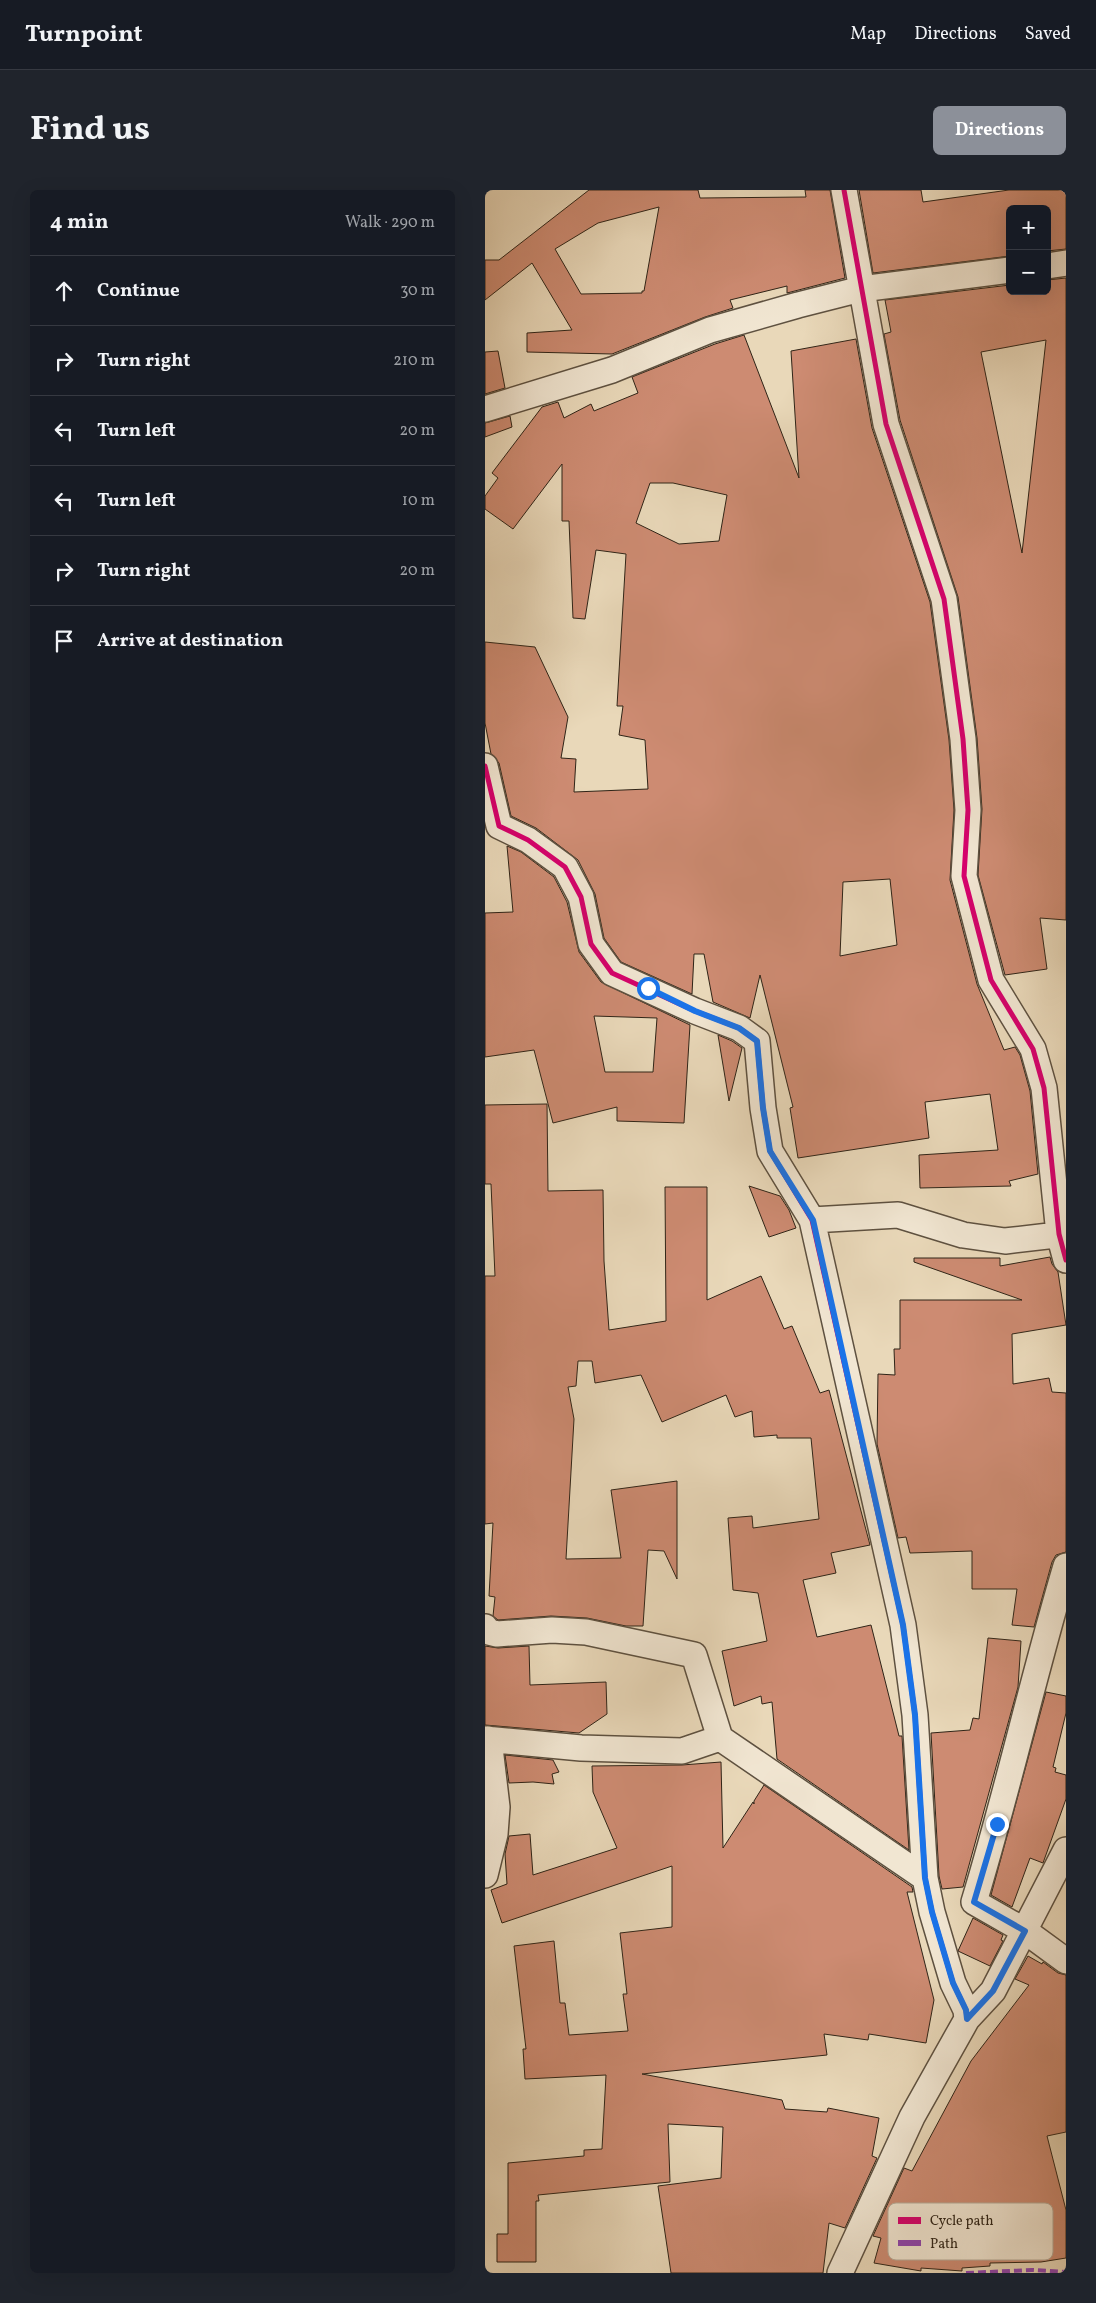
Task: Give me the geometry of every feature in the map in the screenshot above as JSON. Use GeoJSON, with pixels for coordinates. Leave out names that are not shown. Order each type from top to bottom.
{"type":"FeatureCollection","features":[{"type":"Feature","properties":{"kind":"street"},"geometry":{"type":"LineString","coordinates":[[844,190],[886,424],[944,599],[963,738],[967,792],[968,810],[964,876],[991,980],[1055,1088],[1066,1260]]}},
{"type":"Feature","properties":{"kind":"street"},"geometry":{"type":"LineString","coordinates":[[1051,265],[1066,263]]}},
{"type":"Feature","properties":{"kind":"street"},"geometry":{"type":"LineString","coordinates":[[485,410],[612,370],[710,330],[861,289],[1006,271]]}},
{"type":"Feature","properties":{"kind":"street"},"geometry":{"type":"LineString","coordinates":[[485,766],[492,824],[528,840],[565,868],[581,896],[591,944],[612,973],[695,1011],[739,1028],[757,1041],[763,1108],[770,1151],[813,1220],[903,1625],[915,1715],[925,1878],[932,1912],[953,1983],[966,2010],[967,2019]]}},
{"type":"Feature","properties":{"kind":"street"},"geometry":{"type":"LineString","coordinates":[[813,1220],[898,1215],[963,1235],[1005,1241],[1063,1234]]}},
{"type":"Feature","properties":{"kind":"street"},"geometry":{"type":"LineString","coordinates":[[1066,1566],[1036,1669],[1009,1784],[974,1902],[1025,1931],[1066,1961]]}},
{"type":"Feature","properties":{"kind":"street"},"geometry":{"type":"LineString","coordinates":[[485,1627],[489,1632],[497,1634],[552,1630],[586,1632],[694,1655],[720,1738],[925,1878]]}},
{"type":"Feature","properties":{"kind":"street"},"geometry":{"type":"LineString","coordinates":[[485,1875],[495,1834],[497,1807],[487,1739],[581,1748],[682,1751],[720,1738]]}},
{"type":"Feature","properties":{"kind":"street"},"geometry":{"type":"LineString","coordinates":[[839,2273],[911,2117],[967,2019],[993,1991],[1066,1850]]}},
{"type":"Feature","properties":{"kind":"building"},"geometry":{"type":"Polygon","coordinates":[[[589,190],[698,190],[700,198],[806,197],[805,190],[830,190],[845,278],[787,293],[787,286],[730,300],[733,308],[705,317],[612,354],[527,352],[527,333],[572,330],[532,263],[485,300],[485,260],[499,260],[589,190]],[[659,207],[598,223],[555,249],[581,294],[642,293],[644,291],[659,207]]]}},
{"type":"Feature","properties":{"kind":"building"},"geometry":{"type":"Polygon","coordinates":[[[859,190],[921,190],[923,202],[1009,190],[1066,190],[1066,249],[1051,251],[1051,205],[1006,205],[1006,256],[873,273],[859,190]]]}},
{"type":"Feature","properties":{"kind":"building"},"geometry":{"type":"Polygon","coordinates":[[[1066,278],[1066,920],[1040,918],[1047,969],[1005,975],[978,875],[982,809],[977,738],[958,597],[900,420],[884,334],[891,332],[885,300],[1006,285],[1006,295],[1051,295],[1051,280],[1066,278]],[[1046,340],[981,352],[1022,553],[1046,340]]]}},
{"type":"Feature","properties":{"kind":"building"},"geometry":{"type":"Polygon","coordinates":[[[744,335],[799,478],[791,351],[856,339],[872,428],[930,602],[949,740],[954,810],[950,880],[977,984],[1004,1050],[1015,1047],[1020,1055],[1030,1091],[1038,1174],[1009,1181],[1011,1186],[920,1188],[919,1155],[998,1150],[990,1094],[925,1102],[929,1138],[798,1158],[790,1108],[793,1107],[760,975],[750,1018],[713,1002],[704,954],[694,954],[692,994],[621,962],[604,938],[595,894],[578,860],[536,828],[511,816],[499,763],[491,754],[485,723],[485,642],[535,647],[568,717],[561,758],[576,759],[574,792],[648,789],[645,740],[619,735],[623,706],[617,706],[626,554],[596,550],[585,619],[573,618],[569,521],[562,521],[562,464],[513,529],[485,509],[485,496],[498,478],[492,473],[542,407],[558,402],[564,418],[591,404],[594,411],[638,393],[632,377],[715,344],[744,335]],[[650,483],[636,523],[679,544],[719,541],[727,495],[673,483],[650,483]],[[890,879],[843,882],[840,956],[897,945],[890,879]]]}},
{"type":"Feature","properties":{"kind":"building"},"geometry":{"type":"Polygon","coordinates":[[[498,351],[505,388],[485,394],[485,352],[498,351]]]}},
{"type":"Feature","properties":{"kind":"building"},"geometry":{"type":"Polygon","coordinates":[[[510,416],[512,427],[485,437],[485,423],[510,416]]]}},
{"type":"Feature","properties":{"kind":"building"},"geometry":{"type":"Polygon","coordinates":[[[507,846],[521,852],[554,877],[567,902],[579,952],[601,982],[690,1025],[684,1123],[617,1121],[617,1107],[553,1123],[534,1050],[485,1057],[485,913],[513,912],[507,846]],[[594,1016],[605,1072],[653,1072],[657,1018],[594,1016]]]}},
{"type":"Feature","properties":{"kind":"building"},"geometry":{"type":"Polygon","coordinates":[[[718,1035],[742,1048],[729,1101],[718,1035]]]}},
{"type":"Feature","properties":{"kind":"building"},"geometry":{"type":"Polygon","coordinates":[[[547,1104],[548,1191],[603,1190],[604,1261],[609,1330],[666,1321],[665,1187],[707,1187],[707,1300],[761,1276],[784,1329],[792,1326],[820,1393],[829,1390],[870,1545],[831,1553],[836,1573],[803,1580],[817,1637],[871,1625],[899,1736],[902,1736],[909,1850],[777,1759],[772,1702],[762,1704],[761,1696],[734,1706],[722,1651],[767,1641],[758,1593],[733,1590],[728,1518],[752,1516],[753,1528],[819,1519],[811,1438],[777,1438],[777,1435],[754,1437],[752,1411],[735,1417],[726,1395],[662,1422],[641,1375],[595,1383],[592,1361],[578,1361],[576,1386],[568,1387],[574,1419],[566,1559],[621,1558],[611,1490],[677,1481],[677,1579],[664,1551],[648,1550],[643,1626],[626,1626],[587,1618],[551,1616],[498,1620],[493,1616],[495,1597],[489,1596],[493,1523],[485,1524],[485,1276],[495,1276],[491,1184],[485,1184],[485,1105],[547,1104]]]}},
{"type":"Feature","properties":{"kind":"building"},"geometry":{"type":"Polygon","coordinates":[[[749,1186],[780,1196],[789,1210],[796,1228],[769,1237],[749,1186]]]}},
{"type":"Feature","properties":{"kind":"building"},"geometry":{"type":"Polygon","coordinates":[[[1050,1257],[1052,1264],[1058,1272],[1066,1325],[1012,1334],[1013,1384],[1049,1378],[1052,1392],[1066,1393],[1066,1552],[1056,1555],[1052,1562],[1034,1627],[1012,1625],[1017,1589],[972,1589],[972,1551],[910,1553],[906,1537],[898,1538],[877,1444],[878,1374],[895,1375],[894,1349],[900,1349],[900,1300],[1022,1300],[914,1262],[914,1258],[1000,1258],[1000,1266],[1050,1257]]]}},
{"type":"Feature","properties":{"kind":"building"},"geometry":{"type":"Polygon","coordinates":[[[988,1638],[1021,1641],[1018,1687],[963,1887],[942,1889],[939,1876],[931,1733],[970,1730],[973,1718],[979,1719],[988,1638]]]}},
{"type":"Feature","properties":{"kind":"building"},"geometry":{"type":"Polygon","coordinates":[[[485,1646],[498,1648],[529,1646],[530,1685],[606,1682],[607,1714],[579,1733],[485,1725],[485,1646]]]}},
{"type":"Feature","properties":{"kind":"building"},"geometry":{"type":"Polygon","coordinates":[[[1046,1692],[1066,1696],[1066,1713],[1053,1767],[1056,1768],[1055,1772],[1066,1775],[1066,1799],[1043,1863],[1030,1858],[1012,1907],[991,1895],[1046,1692]]]}},
{"type":"Feature","properties":{"kind":"building"},"geometry":{"type":"Polygon","coordinates":[[[505,1755],[553,1760],[559,1772],[552,1774],[554,1784],[533,1782],[509,1783],[505,1755]]]}},
{"type":"Feature","properties":{"kind":"building"},"geometry":{"type":"Polygon","coordinates":[[[721,1762],[723,1848],[753,1802],[754,1804],[764,1785],[912,1887],[913,1892],[907,1892],[934,2000],[926,2043],[869,2034],[868,2040],[824,2034],[827,2055],[642,2074],[782,2100],[785,2109],[827,2112],[828,2108],[879,2118],[872,2156],[877,2158],[845,2228],[829,2223],[823,2273],[671,2273],[658,2186],[721,2178],[723,2127],[668,2124],[670,2182],[538,2195],[539,2201],[536,2201],[536,2262],[497,2262],[497,2234],[508,2234],[508,2163],[584,2156],[584,2150],[602,2149],[606,2075],[525,2079],[523,2049],[526,2049],[514,1946],[554,1941],[560,2003],[565,2003],[569,2035],[628,2031],[623,1994],[627,1994],[620,1933],[672,1927],[672,1866],[502,1923],[491,1890],[507,1884],[505,1854],[509,1836],[530,1834],[533,1875],[617,1848],[593,1792],[592,1766],[682,1765],[721,1762]]]}},
{"type":"Feature","properties":{"kind":"building"},"geometry":{"type":"Polygon","coordinates":[[[973,1918],[1003,1935],[1001,1940],[1003,1941],[990,1966],[958,1951],[973,1918]]]}},
{"type":"Feature","properties":{"kind":"building"},"geometry":{"type":"Polygon","coordinates":[[[1028,1956],[1042,1964],[1043,1962],[1058,1973],[1066,1975],[1066,2132],[1047,2136],[1066,2210],[1066,2258],[1041,2262],[990,2263],[990,2266],[962,2268],[962,2271],[921,2268],[921,2271],[874,2263],[881,2238],[873,2236],[888,2203],[888,2260],[1053,2260],[1053,2203],[888,2203],[904,2168],[912,2171],[971,2061],[1029,1985],[1015,1979],[1028,1956]]]}},
{"type":"Feature","properties":{"kind":"marked path"},"geometry":{"type":"LineString","coordinates":[[966,2273],[1032,2270],[1066,2272]]}},
{"type":"Feature","properties":{"kind":"cycle path"},"geometry":{"type":"LineString","coordinates":[[844,190],[886,424],[944,599],[963,739],[968,810],[964,876],[991,980],[1033,1049],[1044,1088],[1059,1234],[1066,1260]]}},
{"type":"Feature","properties":{"kind":"cycle path"},"geometry":{"type":"LineString","coordinates":[[485,766],[499,826],[528,840],[565,867],[581,897],[591,944],[612,973],[695,1011],[739,1028],[757,1041],[763,1108],[770,1151],[812,1220],[903,1625],[915,1715],[925,1878],[932,1912],[953,1983],[966,2010],[967,2019]]}},
{"type":"Feature","properties":{"kind":"route"},"geometry":{"type":"LineString","coordinates":[[648,988],[695,1011],[739,1028],[757,1041],[763,1108],[770,1151],[813,1220],[817,1246],[903,1625],[915,1715],[925,1878],[932,1912],[953,1983],[966,2010],[967,2019],[993,1991],[1025,1931],[974,1902],[997,1824]]}}]}
